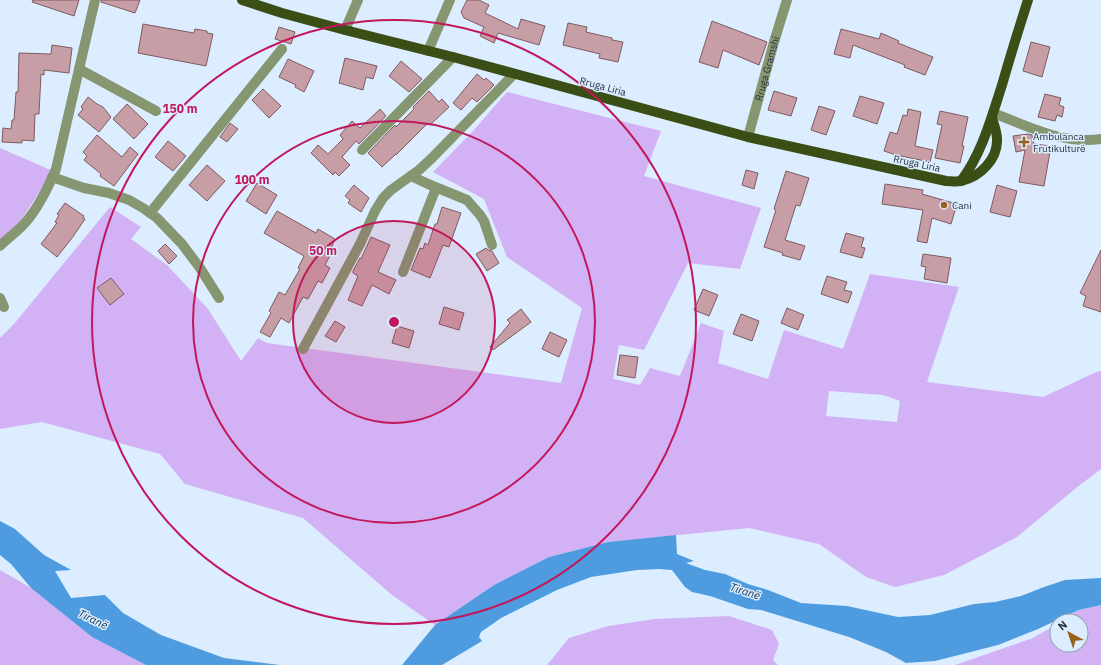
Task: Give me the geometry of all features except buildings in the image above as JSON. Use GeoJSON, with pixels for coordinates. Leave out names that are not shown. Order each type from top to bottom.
{"type":"FeatureCollection","features":[{"type":"Feature","properties":{"kind":"main road","name":"Rruga Liria"},"geometry":{"type":"LineString","coordinates":[[242,0],[282,13],[453,57],[748,137],[934,179],[961,181]]}},
{"type":"Feature","properties":{"kind":"main road"},"geometry":{"type":"LineString","coordinates":[[961,181],[976,157],[992,116],[1028,0]]}},
{"type":"Feature","properties":{"kind":"main road"},"geometry":{"type":"LineString","coordinates":[[961,181],[978,174],[989,163],[995,153],[998,138],[992,116]]}},
{"type":"Feature","properties":{"kind":"street"},"geometry":{"type":"LineString","coordinates":[[0,246],[32,215],[48,187],[56,169],[95,0]]}},
{"type":"Feature","properties":{"kind":"street"},"geometry":{"type":"LineString","coordinates":[[345,30],[358,0]]}},
{"type":"Feature","properties":{"kind":"street"},"geometry":{"type":"LineString","coordinates":[[428,51],[450,0]]}},
{"type":"Feature","properties":{"kind":"street","name":"Rruga Gramshi"},"geometry":{"type":"LineString","coordinates":[[748,137],[787,0]]}},
{"type":"Feature","properties":{"kind":"street"},"geometry":{"type":"LineString","coordinates":[[150,213],[282,49]]}},
{"type":"Feature","properties":{"kind":"street"},"geometry":{"type":"LineString","coordinates":[[362,150],[453,57]]}},
{"type":"Feature","properties":{"kind":"street"},"geometry":{"type":"LineString","coordinates":[[79,69],[156,111]]}},
{"type":"Feature","properties":{"kind":"street"},"geometry":{"type":"LineString","coordinates":[[303,349],[360,244],[379,205],[391,190],[411,176],[432,158],[514,74]]}},
{"type":"Feature","properties":{"kind":"street"},"geometry":{"type":"LineString","coordinates":[[992,116],[1070,140],[1090,140],[1101,138]]}},
{"type":"Feature","properties":{"kind":"street"},"geometry":{"type":"LineString","coordinates":[[411,176],[467,200],[484,221],[492,245]]}},
{"type":"Feature","properties":{"kind":"street"},"geometry":{"type":"LineString","coordinates":[[52,177],[84,188],[109,193],[129,200],[157,218],[182,244],[200,268],[219,298]]}},
{"type":"Feature","properties":{"kind":"street"},"geometry":{"type":"LineString","coordinates":[[403,272],[436,188]]}},
{"type":"Feature","properties":{"kind":"shaded area"},"geometry":{"type":"Polygon","coordinates":[[[507,92],[661,131],[644,176],[761,208],[740,269],[688,263],[644,350],[619,345],[613,379],[640,385],[650,368],[680,376],[701,323],[724,331],[718,363],[768,379],[784,330],[843,349],[870,274],[959,287],[927,382],[1043,397],[1101,371],[1101,469],[1017,537],[944,575],[895,587],[866,577],[819,544],[749,528],[608,542],[549,557],[494,585],[435,625],[392,595],[303,518],[185,484],[160,454],[42,422],[0,429],[0,338],[14,324],[110,207],[141,227],[131,239],[167,265],[208,309],[241,361],[258,338],[267,343],[561,383],[582,308],[507,257],[484,199],[433,172],[473,131],[507,92]],[[829,391],[826,416],[897,422],[900,401],[883,395],[829,391]]]}},
{"type":"Feature","properties":{"kind":"shaded area"},"geometry":{"type":"Polygon","coordinates":[[[0,148],[53,171],[10,237],[0,246],[0,148]]]}},
{"type":"Feature","properties":{"kind":"shaded area"},"geometry":{"type":"Polygon","coordinates":[[[0,570],[31,588],[92,637],[146,665],[0,665],[0,570]]]}},
{"type":"Feature","properties":{"kind":"shaded area"},"geometry":{"type":"Polygon","coordinates":[[[1101,605],[1101,665],[955,665],[1033,638],[1049,629],[1049,653],[1089,653],[1089,613],[1074,613],[1079,610],[1101,605]]]}},
{"type":"Feature","properties":{"kind":"shaded area"},"geometry":{"type":"Polygon","coordinates":[[[729,616],[772,630],[779,644],[773,660],[778,665],[547,665],[569,638],[608,626],[655,619],[729,616]]]}},
{"type":"Feature","properties":{"kind":"water","name":"Tiranë"},"geometry":{"type":"Polygon","coordinates":[[[0,521],[15,529],[44,555],[71,570],[55,571],[71,598],[105,595],[123,613],[161,635],[224,658],[280,665],[146,665],[92,637],[31,588],[11,564],[0,555],[0,521]]]}},
{"type":"Feature","properties":{"kind":"water","name":"Tiranë"},"geometry":{"type":"Polygon","coordinates":[[[676,535],[677,554],[694,561],[686,563],[705,570],[725,574],[801,603],[847,606],[898,617],[930,615],[974,604],[995,602],[1021,596],[1065,580],[1101,578],[1101,605],[1073,613],[1049,613],[1049,624],[998,645],[935,661],[906,663],[886,652],[849,637],[761,610],[748,609],[710,596],[692,592],[685,587],[672,570],[637,570],[591,577],[557,590],[501,618],[481,632],[479,637],[482,641],[442,665],[402,665],[435,625],[494,585],[549,557],[608,542],[676,535]]]}},
{"type":"Feature","properties":{"kind":"place","name":"Ambulanca Frutikulturë"},"geometry":{"type":"Point","coordinates":[1024,142]}},
{"type":"Feature","properties":{"kind":"place","name":"Cani"},"geometry":{"type":"Point","coordinates":[944,205]}}]}
